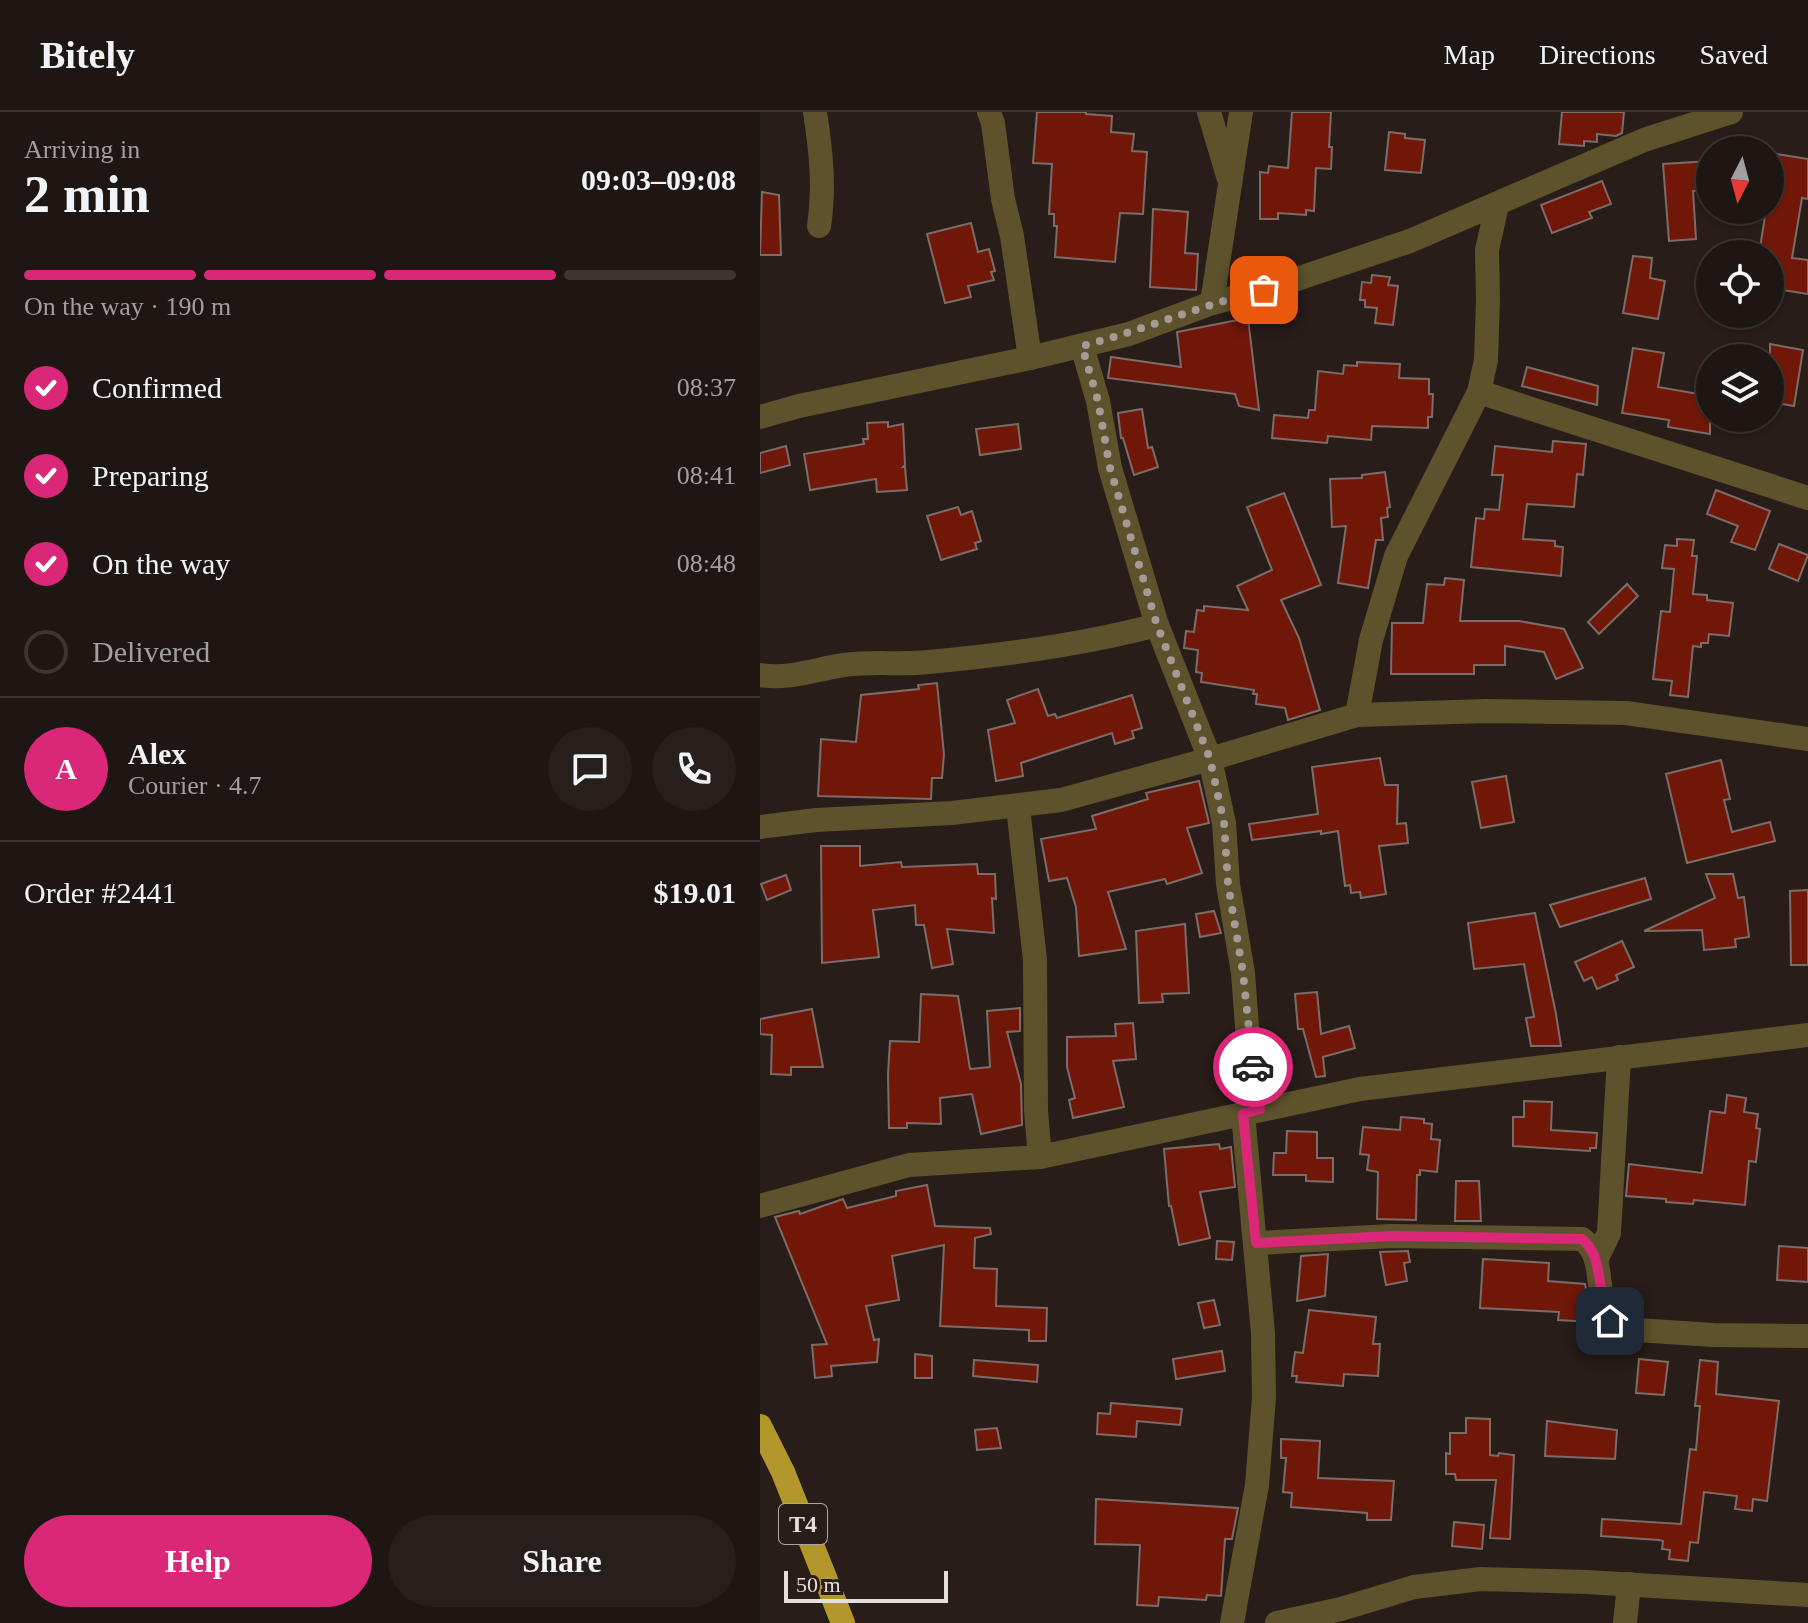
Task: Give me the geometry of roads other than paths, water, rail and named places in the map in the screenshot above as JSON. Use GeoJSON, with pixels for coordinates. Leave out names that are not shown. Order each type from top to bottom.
{"type":"FeatureCollection","features":[{"type":"Feature","properties":{"kind":"highway","name":"T4"},"geometry":{"type":"LineString","coordinates":[[760,1426],[783,1472],[843,1623]]}},
{"type":"Feature","properties":{"kind":"street"},"geometry":{"type":"LineString","coordinates":[[815,112],[823,164],[819,226]]}},
{"type":"Feature","properties":{"kind":"street"},"geometry":{"type":"LineString","coordinates":[[989,112],[1030,358]]}},
{"type":"Feature","properties":{"kind":"street"},"geometry":{"type":"LineString","coordinates":[[1209,112],[1230,182]]}},
{"type":"Feature","properties":{"kind":"street"},"geometry":{"type":"LineString","coordinates":[[1212,303],[1241,112]]}},
{"type":"Feature","properties":{"kind":"street"},"geometry":{"type":"LineString","coordinates":[[760,417],[1129,334],[1212,303],[1264,290],[1410,241],[1644,140],[1731,112]]}},
{"type":"Feature","properties":{"kind":"street"},"geometry":{"type":"LineString","coordinates":[[1357,715],[1371,640],[1396,556],[1479,392],[1486,360],[1487,250],[1497,205]]}},
{"type":"Feature","properties":{"kind":"street"},"geometry":{"type":"LineString","coordinates":[[1082,346],[1098,401],[1110,468],[1157,625],[1210,759],[1224,823],[1228,884],[1243,973],[1264,1397],[1257,1485],[1232,1623]]}},
{"type":"Feature","properties":{"kind":"street"},"geometry":{"type":"LineString","coordinates":[[1479,392],[1808,498]]}},
{"type":"Feature","properties":{"kind":"street"},"geometry":{"type":"LineString","coordinates":[[760,675],[772,677],[843,665],[925,663],[1026,651],[1100,640],[1157,625]]}},
{"type":"Feature","properties":{"kind":"street"},"geometry":{"type":"LineString","coordinates":[[760,827],[816,820],[902,817],[1018,807],[1061,800],[1357,715],[1501,711],[1626,713],[1808,739]]}},
{"type":"Feature","properties":{"kind":"street"},"geometry":{"type":"LineString","coordinates":[[1018,807],[1035,960],[1036,1111],[1040,1157]]}},
{"type":"Feature","properties":{"kind":"street"},"geometry":{"type":"LineString","coordinates":[[760,1206],[838,1182],[909,1165],[1040,1157],[1360,1089],[1808,1035]]}},
{"type":"Feature","properties":{"kind":"street"},"geometry":{"type":"LineString","coordinates":[[1256,1243],[1392,1236],[1567,1237],[1582,1239],[1598,1256],[1609,1233],[1619,1057]]}},
{"type":"Feature","properties":{"kind":"street"},"geometry":{"type":"LineString","coordinates":[[1594,1251],[1603,1308],[1610,1321],[1622,1329],[1713,1335],[1808,1336]]}},
{"type":"Feature","properties":{"kind":"street"},"geometry":{"type":"LineString","coordinates":[[1277,1623],[1341,1609],[1414,1587],[1481,1579],[1808,1595]]}},
{"type":"Feature","properties":{"kind":"street"},"geometry":{"type":"LineString","coordinates":[[1625,1623],[1629,1584]]}}]}
